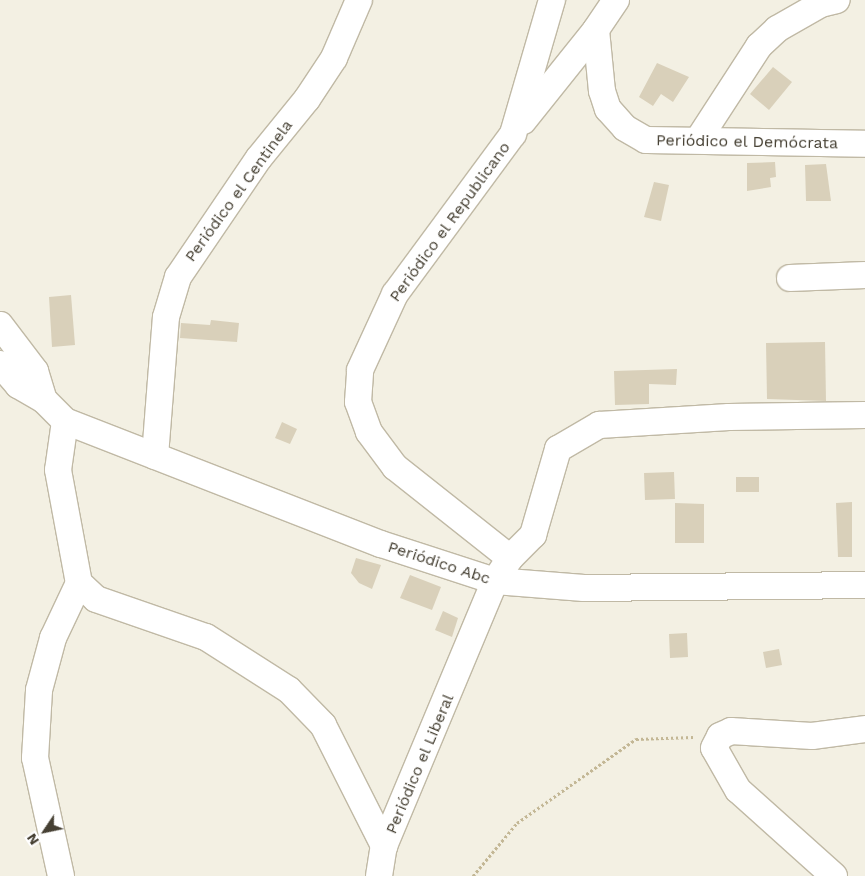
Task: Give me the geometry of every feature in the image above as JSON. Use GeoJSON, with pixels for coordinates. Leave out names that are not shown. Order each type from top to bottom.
{"type":"FeatureCollection","features":[{"type":"Feature","properties":{"kind":"street","name":"Periódico el Centinela"},"geometry":{"type":"LineString","coordinates":[[155,456],[166,317],[178,278],[259,158],[307,99],[334,58],[359,0]]}},
{"type":"Feature","properties":{"kind":"street","name":"Periódico el Republicano"},"geometry":{"type":"LineString","coordinates":[[510,558],[395,467],[369,432],[358,402],[360,370],[395,294],[513,134],[552,0]]}},
{"type":"Feature","properties":{"kind":"street"},"geometry":{"type":"LineString","coordinates":[[513,134],[596,30],[616,0]]}},
{"type":"Feature","properties":{"kind":"street"},"geometry":{"type":"LineString","coordinates":[[698,140],[759,46],[778,29],[821,4],[837,0]]}},
{"type":"Feature","properties":{"kind":"street","name":"Periódico el Demócrata"},"geometry":{"type":"LineString","coordinates":[[596,30],[602,91],[614,116],[646,140],[865,144]]}},
{"type":"Feature","properties":{"kind":"street"},"geometry":{"type":"LineString","coordinates":[[790,278],[865,275]]}},
{"type":"Feature","properties":{"kind":"street"},"geometry":{"type":"LineString","coordinates":[[0,325],[35,371],[44,400]]}},
{"type":"Feature","properties":{"kind":"street"},"geometry":{"type":"LineString","coordinates":[[0,364],[18,385],[44,400]]}},
{"type":"Feature","properties":{"kind":"street","name":"Periódico Abc"},"geometry":{"type":"LineString","coordinates":[[44,400],[65,421],[381,544],[495,581],[584,588],[865,585]]}},
{"type":"Feature","properties":{"kind":"street","name":"Periódico el Liberal"},"geometry":{"type":"LineString","coordinates":[[384,846],[495,581],[510,558],[533,535],[558,449],[599,425],[729,417],[865,415]]}},
{"type":"Feature","properties":{"kind":"street"},"geometry":{"type":"LineString","coordinates":[[61,876],[35,758],[39,690],[54,638],[79,583],[58,470],[65,421]]}},
{"type":"Feature","properties":{"kind":"street","name":"Periódico el Liberal"},"geometry":{"type":"LineString","coordinates":[[79,583],[96,599],[206,637],[289,690],[323,725],[384,846]]}},
{"type":"Feature","properties":{"kind":"street"},"geometry":{"type":"LineString","coordinates":[[834,876],[738,790],[714,748],[720,736],[731,731],[812,736],[865,729]]}},
{"type":"Feature","properties":{"kind":"street"},"geometry":{"type":"LineString","coordinates":[[379,876],[384,846]]}},
{"type":"Feature","properties":{"kind":"path"},"geometry":{"type":"LineString","coordinates":[[473,876],[517,823],[636,740],[720,736]]}},
{"type":"Feature","properties":{"kind":"building"},"geometry":{"type":"Polygon","coordinates":[[[657,63],[689,77],[673,102],[661,94],[653,106],[639,97],[657,63]]]}},
{"type":"Feature","properties":{"kind":"building"},"geometry":{"type":"Polygon","coordinates":[[[773,67],[792,82],[769,110],[750,94],[773,67]]]}},
{"type":"Feature","properties":{"kind":"building"},"geometry":{"type":"Polygon","coordinates":[[[775,162],[776,177],[770,178],[771,187],[747,191],[747,163],[775,162]]]}},
{"type":"Feature","properties":{"kind":"building"},"geometry":{"type":"Polygon","coordinates":[[[826,164],[831,201],[806,201],[805,165],[826,164]]]}},
{"type":"Feature","properties":{"kind":"building"},"geometry":{"type":"Polygon","coordinates":[[[654,182],[669,185],[661,221],[644,217],[654,182]]]}},
{"type":"Feature","properties":{"kind":"building"},"geometry":{"type":"Polygon","coordinates":[[[71,295],[75,345],[52,347],[49,297],[71,295]]]}},
{"type":"Feature","properties":{"kind":"building"},"geometry":{"type":"Polygon","coordinates":[[[211,320],[239,323],[237,342],[180,338],[181,323],[210,325],[211,320]]]}},
{"type":"Feature","properties":{"kind":"building"},"geometry":{"type":"Polygon","coordinates":[[[825,342],[826,401],[767,399],[766,343],[825,342]]]}},
{"type":"Feature","properties":{"kind":"building"},"geometry":{"type":"Polygon","coordinates":[[[677,369],[676,385],[649,384],[649,404],[615,405],[614,371],[677,369]]]}},
{"type":"Feature","properties":{"kind":"building"},"geometry":{"type":"Polygon","coordinates":[[[282,422],[297,429],[290,444],[275,438],[282,422]]]}},
{"type":"Feature","properties":{"kind":"building"},"geometry":{"type":"Polygon","coordinates":[[[674,472],[675,499],[645,500],[644,473],[674,472]]]}},
{"type":"Feature","properties":{"kind":"building"},"geometry":{"type":"Polygon","coordinates":[[[736,477],[759,477],[759,492],[736,492],[736,477]]]}},
{"type":"Feature","properties":{"kind":"building"},"geometry":{"type":"Polygon","coordinates":[[[852,502],[852,557],[838,557],[836,503],[852,502]]]}},
{"type":"Feature","properties":{"kind":"building"},"geometry":{"type":"Polygon","coordinates":[[[675,503],[704,504],[704,543],[675,543],[675,503]]]}},
{"type":"Feature","properties":{"kind":"building"},"geometry":{"type":"Polygon","coordinates":[[[356,558],[381,565],[372,589],[359,583],[351,573],[356,558]]]}},
{"type":"Feature","properties":{"kind":"building"},"geometry":{"type":"Polygon","coordinates":[[[410,575],[441,587],[432,610],[400,598],[410,575]]]}},
{"type":"Feature","properties":{"kind":"building"},"geometry":{"type":"Polygon","coordinates":[[[443,611],[458,618],[452,637],[435,630],[443,611]]]}},
{"type":"Feature","properties":{"kind":"building"},"geometry":{"type":"Polygon","coordinates":[[[687,633],[688,657],[670,658],[669,634],[687,633]]]}},
{"type":"Feature","properties":{"kind":"building"},"geometry":{"type":"Polygon","coordinates":[[[779,649],[782,665],[766,668],[763,652],[779,649]]]}}]}
